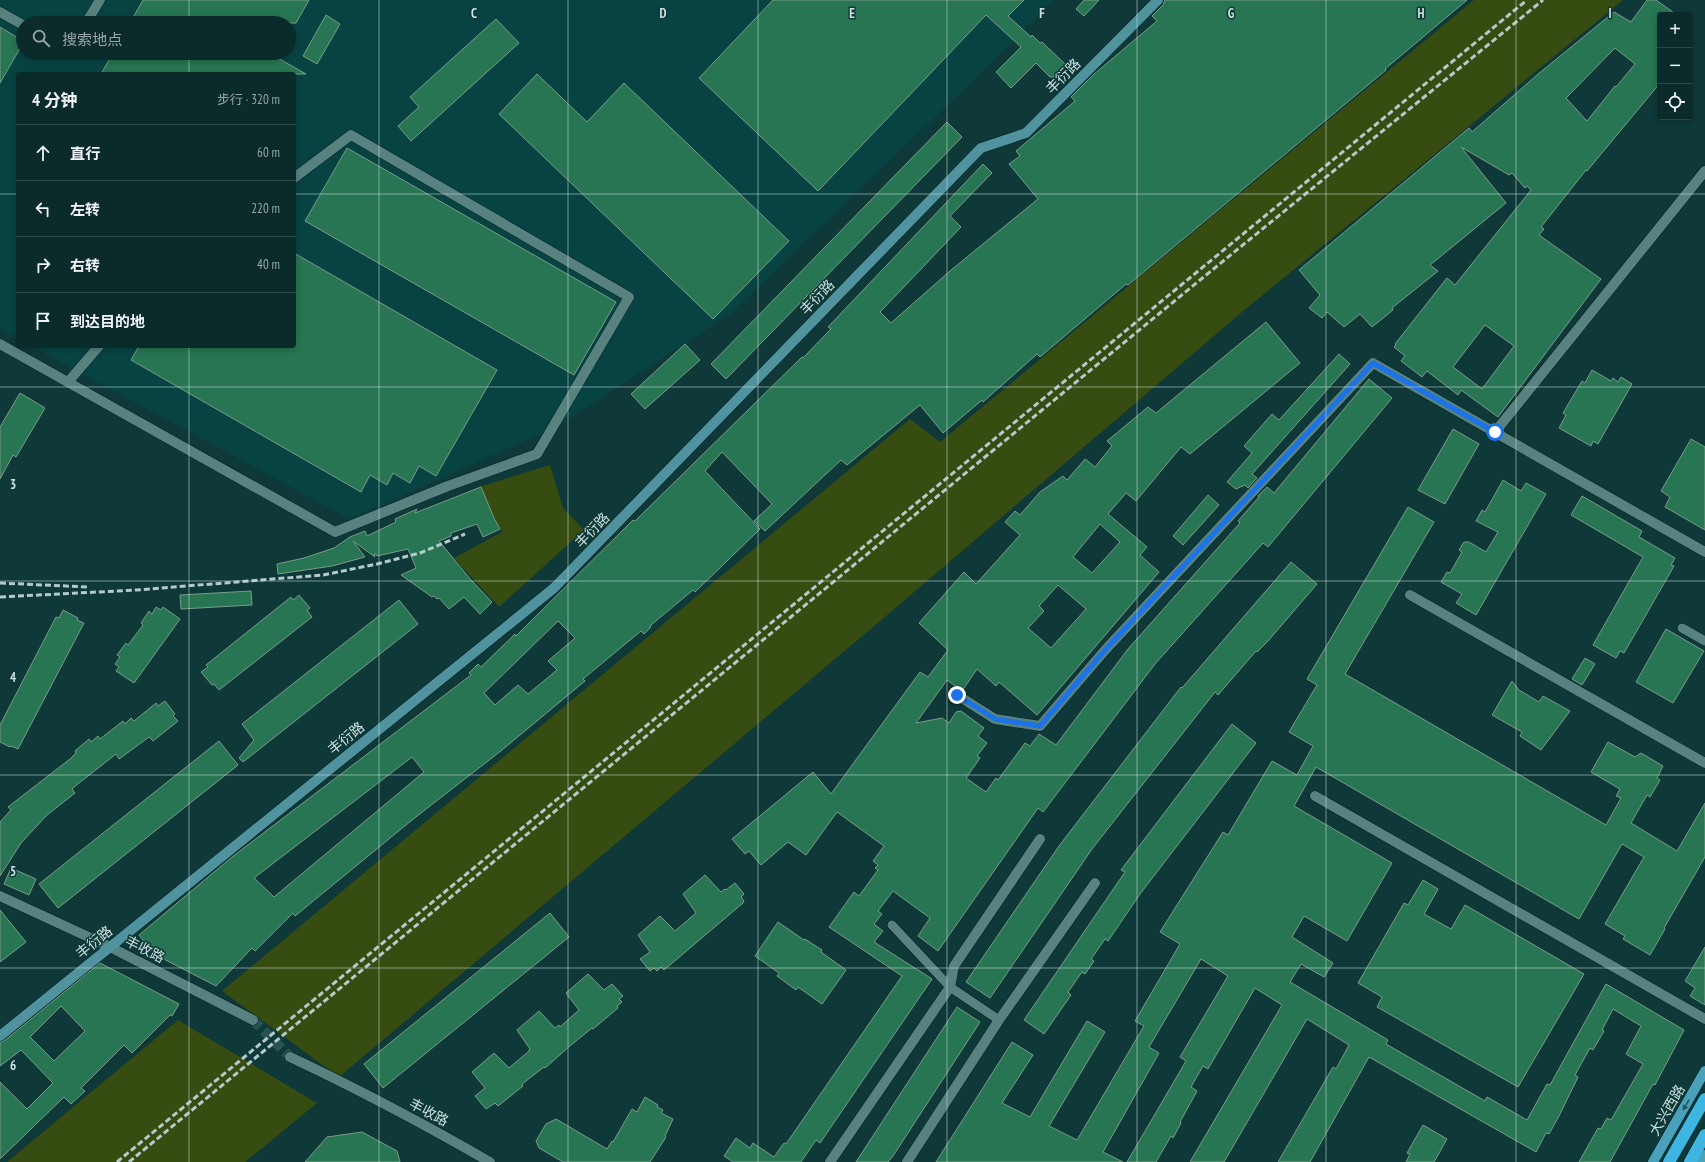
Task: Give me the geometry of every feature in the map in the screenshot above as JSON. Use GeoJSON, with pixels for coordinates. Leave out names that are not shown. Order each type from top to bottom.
{"type":"FeatureCollection","features":[{"type":"Feature","properties":{"kind":"highway"},"geometry":{"type":"LineString","coordinates":[[1669,1162],[1705,1099]]}},
{"type":"Feature","properties":{"kind":"highway"},"geometry":{"type":"LineString","coordinates":[[1690,1162],[1705,1135]]}},
{"type":"Feature","properties":{"kind":"main road","name":"大兴西路"},"geometry":{"type":"LineString","coordinates":[[1653,1162],[1705,1071]]}},
{"type":"Feature","properties":{"kind":"main road"},"geometry":{"type":"LineString","coordinates":[[1701,1162],[1705,1155]]}},
{"type":"Feature","properties":{"kind":"street"},"geometry":{"type":"LineString","coordinates":[[90,16],[100,0]]}},
{"type":"Feature","properties":{"kind":"street","name":"丰衍路"},"geometry":{"type":"LineString","coordinates":[[0,1036],[554,588],[981,148],[1026,133],[1158,0]]}},
{"type":"Feature","properties":{"kind":"street"},"geometry":{"type":"LineString","coordinates":[[0,12],[16,21]]}},
{"type":"Feature","properties":{"kind":"street"},"geometry":{"type":"LineString","coordinates":[[0,344],[334,532],[448,486],[536,454],[629,297],[351,135],[296,176]]}},
{"type":"Feature","properties":{"kind":"street"},"geometry":{"type":"LineString","coordinates":[[1495,432],[1705,171]]}},
{"type":"Feature","properties":{"kind":"street"},"geometry":{"type":"LineString","coordinates":[[68,382],[98,348]]}},
{"type":"Feature","properties":{"kind":"street"},"geometry":{"type":"LineString","coordinates":[[957,695],[995,719],[1040,726],[1106,649],[1373,363],[1705,552]]}},
{"type":"Feature","properties":{"kind":"street"},"geometry":{"type":"LineString","coordinates":[[1410,595],[1705,763]]}},
{"type":"Feature","properties":{"kind":"street"},"geometry":{"type":"LineString","coordinates":[[1315,796],[1705,1019]]}},
{"type":"Feature","properties":{"kind":"street"},"geometry":{"type":"LineString","coordinates":[[830,1162],[950,987],[954,966],[1040,839]]}},
{"type":"Feature","properties":{"kind":"street"},"geometry":{"type":"LineString","coordinates":[[907,1162],[999,1020],[1095,883]]}},
{"type":"Feature","properties":{"kind":"street","name":"丰收路"},"geometry":{"type":"LineString","coordinates":[[0,896],[110,947],[253,1020]]}},
{"type":"Feature","properties":{"kind":"street","name":"丰收路"},"geometry":{"type":"LineString","coordinates":[[290,1057],[329,1075],[426,1125],[490,1162]]}},
{"type":"Feature","properties":{"kind":"lane"},"geometry":{"type":"LineString","coordinates":[[1682,628],[1705,641]]}},
{"type":"Feature","properties":{"kind":"lane"},"geometry":{"type":"LineString","coordinates":[[892,925],[950,987],[999,1020]]}},
{"type":"Feature","properties":{"kind":"shaded area"},"geometry":{"type":"Polygon","coordinates":[[[0,0],[1053,0],[982,72],[729,315],[556,427],[350,519],[35,348],[296,348],[296,72],[16,72],[16,338],[0,329],[0,0]]]}},
{"type":"Feature","properties":{"kind":"green space"},"geometry":{"type":"Polygon","coordinates":[[[1474,0],[1623,0],[1242,312],[886,616],[339,1077],[222,991],[910,419],[940,442],[1474,0]]]}},
{"type":"Feature","properties":{"kind":"green space"},"geometry":{"type":"Polygon","coordinates":[[[550,465],[563,508],[584,530],[499,607],[454,558],[502,532],[479,487],[550,465]]]}},
{"type":"Feature","properties":{"kind":"green space"},"geometry":{"type":"Polygon","coordinates":[[[178,1020],[317,1103],[245,1162],[7,1162],[178,1020]]]}},
{"type":"Feature","properties":{"kind":"building"},"geometry":{"type":"Polygon","coordinates":[[[143,0],[309,0],[296,23],[296,16],[134,16],[143,0]]]}},
{"type":"Feature","properties":{"kind":"building"},"geometry":{"type":"Polygon","coordinates":[[[773,0],[1024,0],[1008,16],[1031,37],[1032,35],[1040,43],[1042,42],[1066,65],[1054,77],[1050,77],[1036,63],[1011,88],[996,72],[1021,47],[986,15],[818,191],[699,78],[773,0]]]}},
{"type":"Feature","properties":{"kind":"building"},"geometry":{"type":"Polygon","coordinates":[[[1084,0],[1099,0],[1084,16],[1076,9],[1084,0]]]}},
{"type":"Feature","properties":{"kind":"building"},"geometry":{"type":"Polygon","coordinates":[[[1165,0],[1467,0],[1385,69],[1386,70],[1128,285],[1126,284],[1040,357],[1037,354],[983,402],[982,400],[943,433],[920,405],[847,465],[841,460],[765,531],[754,521],[772,504],[722,452],[705,471],[760,529],[695,592],[693,590],[651,625],[644,634],[641,631],[583,679],[585,681],[502,750],[412,820],[295,916],[293,913],[255,951],[252,948],[216,986],[154,954],[139,935],[232,857],[471,675],[469,673],[478,664],[481,667],[515,634],[516,636],[633,520],[635,521],[802,357],[803,358],[831,329],[828,327],[983,164],[992,173],[950,216],[961,227],[880,312],[891,323],[950,271],[1038,199],[1009,164],[1020,156],[1016,151],[1075,101],[1071,97],[1093,75],[1157,21],[1152,16],[1163,5],[1165,0]],[[558,621],[484,693],[495,705],[518,685],[528,694],[557,670],[548,661],[575,638],[558,621]],[[412,757],[254,878],[274,897],[424,772],[412,757]]]}},
{"type":"Feature","properties":{"kind":"building"},"geometry":{"type":"Polygon","coordinates":[[[1647,0],[1656,0],[1673,12],[1657,12],[1657,87],[1587,171],[1586,170],[1541,227],[1544,229],[1539,235],[1601,279],[1498,417],[1461,390],[1458,395],[1427,371],[1422,377],[1401,361],[1405,356],[1394,347],[1447,278],[1455,285],[1531,190],[1527,186],[1525,188],[1512,173],[1509,175],[1461,147],[1506,203],[1430,265],[1438,271],[1392,308],[1393,310],[1372,327],[1360,314],[1344,327],[1327,312],[1322,318],[1309,308],[1320,295],[1299,270],[1469,128],[1472,132],[1537,75],[1614,12],[1631,22],[1647,0]],[[1615,48],[1566,98],[1587,121],[1635,64],[1615,48]],[[1485,325],[1453,367],[1482,389],[1514,346],[1485,325]]]}},
{"type":"Feature","properties":{"kind":"building"},"geometry":{"type":"Polygon","coordinates":[[[326,15],[340,24],[317,64],[303,56],[326,15]]]}},
{"type":"Feature","properties":{"kind":"building"},"geometry":{"type":"Polygon","coordinates":[[[496,19],[519,43],[411,141],[398,126],[419,107],[410,97],[496,19]]]}},
{"type":"Feature","properties":{"kind":"building"},"geometry":{"type":"Polygon","coordinates":[[[0,27],[16,37],[16,55],[0,83],[0,27]]]}},
{"type":"Feature","properties":{"kind":"building"},"geometry":{"type":"Polygon","coordinates":[[[109,60],[281,60],[306,74],[296,74],[296,72],[102,72],[109,60]]]}},
{"type":"Feature","properties":{"kind":"building"},"geometry":{"type":"Polygon","coordinates":[[[537,74],[587,122],[624,83],[789,241],[713,319],[499,114],[537,74]]]}},
{"type":"Feature","properties":{"kind":"building"},"geometry":{"type":"Polygon","coordinates":[[[947,122],[962,137],[726,379],[711,364],[947,122]]]}},
{"type":"Feature","properties":{"kind":"building"},"geometry":{"type":"Polygon","coordinates":[[[347,148],[616,302],[574,375],[305,221],[347,148]]]}},
{"type":"Feature","properties":{"kind":"building"},"geometry":{"type":"Polygon","coordinates":[[[296,254],[497,370],[436,476],[419,466],[410,483],[393,473],[387,485],[370,475],[361,492],[131,360],[138,348],[296,348],[296,254]]]}},
{"type":"Feature","properties":{"kind":"building"},"geometry":{"type":"Polygon","coordinates":[[[1266,322],[1300,363],[1190,454],[1181,447],[1136,501],[1126,493],[1108,514],[1147,547],[1140,555],[1159,572],[1037,715],[999,682],[996,686],[977,669],[962,691],[947,680],[916,723],[942,718],[949,723],[956,712],[961,711],[984,728],[978,736],[987,743],[977,756],[980,758],[966,778],[986,792],[996,778],[998,780],[1025,743],[1030,746],[1039,734],[1056,745],[1128,649],[1240,523],[1238,521],[1259,497],[1258,496],[1267,487],[1274,493],[1369,379],[1392,398],[1268,547],[1263,543],[1155,664],[1043,812],[1038,808],[938,951],[918,936],[930,918],[893,891],[878,911],[882,914],[874,924],[883,931],[874,942],[932,979],[820,1143],[816,1140],[801,1162],[733,1162],[724,1156],[736,1138],[750,1148],[753,1143],[774,1157],[784,1143],[786,1144],[902,976],[829,927],[854,892],[859,896],[878,870],[875,868],[878,865],[873,861],[884,846],[837,812],[806,855],[788,842],[761,865],[749,851],[745,854],[732,839],[813,772],[831,794],[920,672],[928,677],[948,650],[919,623],[964,572],[976,584],[1020,535],[1005,522],[1015,511],[1020,515],[1040,492],[1063,476],[1067,480],[1085,459],[1095,467],[1112,446],[1107,441],[1148,407],[1156,413],[1266,322]],[[1100,524],[1073,557],[1092,573],[1120,542],[1100,524]],[[1058,585],[1039,606],[1044,611],[1028,628],[1051,648],[1086,609],[1058,585]]]}},
{"type":"Feature","properties":{"kind":"building"},"geometry":{"type":"Polygon","coordinates":[[[685,344],[700,360],[645,409],[631,394],[685,344]]]}},
{"type":"Feature","properties":{"kind":"building"},"geometry":{"type":"Polygon","coordinates":[[[1339,354],[1350,364],[1252,474],[1257,478],[1248,488],[1245,485],[1236,489],[1227,482],[1252,453],[1244,446],[1272,414],[1279,420],[1339,354]]]}},
{"type":"Feature","properties":{"kind":"building"},"geometry":{"type":"Polygon","coordinates":[[[1592,370],[1611,381],[1613,378],[1618,382],[1621,377],[1632,384],[1598,444],[1593,441],[1591,446],[1559,428],[1566,415],[1563,413],[1582,381],[1585,383],[1592,370]]]}},
{"type":"Feature","properties":{"kind":"building"},"geometry":{"type":"Polygon","coordinates":[[[20,393],[45,408],[16,457],[13,455],[0,479],[0,427],[20,393]]]}},
{"type":"Feature","properties":{"kind":"building"},"geometry":{"type":"Polygon","coordinates":[[[1453,429],[1479,444],[1445,504],[1418,490],[1453,429]]]}},
{"type":"Feature","properties":{"kind":"building"},"geometry":{"type":"Polygon","coordinates":[[[1691,439],[1705,447],[1705,530],[1665,507],[1670,497],[1661,491],[1691,439]]]}},
{"type":"Feature","properties":{"kind":"building"},"geometry":{"type":"Polygon","coordinates":[[[1503,480],[1521,491],[1526,483],[1546,494],[1476,615],[1456,603],[1462,594],[1441,582],[1447,572],[1450,573],[1462,552],[1459,550],[1464,542],[1469,542],[1486,552],[1498,532],[1476,521],[1482,510],[1485,512],[1503,480]]]}},
{"type":"Feature","properties":{"kind":"building"},"geometry":{"type":"Polygon","coordinates":[[[481,487],[500,529],[483,537],[477,524],[451,533],[451,536],[439,541],[471,580],[492,602],[480,614],[464,597],[449,609],[439,598],[437,599],[434,596],[432,597],[401,575],[416,568],[408,549],[377,556],[374,554],[375,557],[353,541],[365,557],[332,566],[278,574],[277,564],[304,558],[334,548],[350,537],[365,531],[367,536],[396,522],[395,519],[417,509],[415,513],[481,487]]]}},
{"type":"Feature","properties":{"kind":"building"},"geometry":{"type":"Polygon","coordinates":[[[1208,495],[1219,505],[1183,545],[1173,536],[1208,495]]]}},
{"type":"Feature","properties":{"kind":"building"},"geometry":{"type":"Polygon","coordinates":[[[1582,496],[1642,531],[1639,537],[1675,558],[1671,565],[1674,566],[1624,653],[1620,651],[1616,658],[1593,645],[1643,557],[1571,515],[1582,496]]]}},
{"type":"Feature","properties":{"kind":"building"},"geometry":{"type":"Polygon","coordinates":[[[1408,507],[1434,522],[1345,674],[1606,825],[1621,798],[1616,796],[1620,789],[1591,772],[1608,742],[1635,757],[1641,753],[1663,766],[1657,778],[1660,780],[1650,797],[1647,795],[1631,823],[1677,851],[1705,803],[1705,857],[1650,955],[1623,939],[1625,936],[1605,924],[1644,857],[1622,844],[1579,919],[1316,767],[1294,806],[1392,863],[1347,941],[1304,916],[1292,937],[1333,963],[1324,977],[1301,964],[1290,982],[1388,1040],[1386,1044],[1485,1101],[1487,1097],[1527,1120],[1547,1084],[1550,1085],[1606,984],[1684,1030],[1655,1085],[1653,1084],[1610,1162],[1579,1162],[1598,1128],[1601,1129],[1607,1118],[1611,1120],[1643,1064],[1626,1054],[1641,1026],[1613,1009],[1602,1030],[1604,1031],[1593,1050],[1590,1048],[1575,1075],[1578,1077],[1559,1116],[1549,1134],[1546,1133],[1536,1152],[1369,1057],[1310,1162],[1278,1162],[1333,1067],[1336,1069],[1349,1045],[1307,1019],[1224,1162],[1190,1162],[1282,1005],[1255,988],[1208,1069],[1203,1066],[1191,1087],[1197,1091],[1173,1138],[1171,1136],[1156,1162],[1127,1162],[1186,1061],[1180,1057],[1228,976],[1201,959],[1149,1047],[1159,1053],[1103,1152],[1123,1162],[936,1162],[1012,1042],[1033,1055],[1002,1103],[1030,1117],[1087,1021],[1105,1032],[1049,1126],[1077,1140],[1144,1026],[1135,1021],[1180,944],[1160,932],[1223,832],[1228,835],[1272,761],[1297,775],[1313,746],[1289,732],[1317,685],[1307,679],[1408,507]]]}},
{"type":"Feature","properties":{"kind":"building"},"geometry":{"type":"Polygon","coordinates":[[[1291,562],[1317,584],[1268,641],[1257,652],[1256,651],[1218,695],[1215,692],[1092,849],[990,998],[966,982],[1059,846],[1181,687],[1182,688],[1291,562]]]}},
{"type":"Feature","properties":{"kind":"building"},"geometry":{"type":"Polygon","coordinates":[[[251,591],[252,605],[181,609],[180,595],[251,591]]]}},
{"type":"Feature","properties":{"kind":"building"},"geometry":{"type":"Polygon","coordinates":[[[299,595],[310,608],[307,610],[312,617],[219,690],[214,684],[212,685],[201,672],[208,667],[206,665],[291,597],[293,600],[299,595]]]}},
{"type":"Feature","properties":{"kind":"building"},"geometry":{"type":"Polygon","coordinates":[[[399,600],[418,624],[243,762],[239,758],[254,740],[242,724],[399,600]]]}},
{"type":"Feature","properties":{"kind":"building"},"geometry":{"type":"Polygon","coordinates":[[[156,607],[161,610],[163,607],[180,619],[134,683],[116,671],[119,667],[115,664],[120,657],[117,655],[126,643],[128,645],[143,625],[141,623],[149,611],[152,614],[156,607]]]}},
{"type":"Feature","properties":{"kind":"building"},"geometry":{"type":"Polygon","coordinates":[[[63,610],[84,623],[18,749],[11,746],[10,747],[0,742],[0,725],[56,617],[59,618],[63,610]]]}},
{"type":"Feature","properties":{"kind":"building"},"geometry":{"type":"Polygon","coordinates":[[[1666,629],[1704,651],[1673,703],[1636,682],[1666,629]]]}},
{"type":"Feature","properties":{"kind":"building"},"geometry":{"type":"Polygon","coordinates":[[[1585,658],[1595,664],[1582,685],[1572,679],[1585,658]]]}},
{"type":"Feature","properties":{"kind":"building"},"geometry":{"type":"Polygon","coordinates":[[[1512,681],[1519,690],[1539,702],[1543,696],[1570,711],[1541,750],[1520,736],[1522,732],[1492,715],[1512,681]]]}},
{"type":"Feature","properties":{"kind":"building"},"geometry":{"type":"Polygon","coordinates":[[[165,701],[175,714],[173,716],[178,721],[153,741],[149,737],[119,759],[116,754],[74,787],[72,789],[75,793],[47,815],[21,843],[0,876],[0,822],[11,810],[8,807],[70,759],[76,753],[75,751],[89,739],[91,742],[98,736],[100,739],[123,721],[125,724],[131,718],[134,721],[156,703],[158,706],[165,701]]]}},
{"type":"Feature","properties":{"kind":"building"},"geometry":{"type":"Polygon","coordinates":[[[1232,724],[1256,743],[1140,894],[1108,941],[1105,939],[1091,959],[1094,961],[1085,974],[1082,972],[1068,992],[1071,995],[1044,1034],[1024,1020],[1125,872],[1121,870],[1232,724]]]}},
{"type":"Feature","properties":{"kind":"building"},"geometry":{"type":"Polygon","coordinates":[[[219,741],[238,765],[58,908],[39,884],[219,741]]]}},
{"type":"Feature","properties":{"kind":"building"},"geometry":{"type":"Polygon","coordinates":[[[11,868],[36,879],[29,895],[4,884],[11,868]]]}},
{"type":"Feature","properties":{"kind":"building"},"geometry":{"type":"Polygon","coordinates":[[[705,875],[721,892],[735,883],[744,894],[741,897],[744,901],[743,903],[664,970],[661,967],[657,971],[654,968],[650,971],[640,959],[650,952],[638,935],[660,916],[675,931],[696,913],[683,894],[705,875]]]}},
{"type":"Feature","properties":{"kind":"building"},"geometry":{"type":"Polygon","coordinates":[[[1423,880],[1438,889],[1424,914],[1451,929],[1465,905],[1584,974],[1518,1087],[1377,1007],[1382,997],[1358,983],[1404,903],[1408,905],[1423,880]]]}},
{"type":"Feature","properties":{"kind":"building"},"geometry":{"type":"Polygon","coordinates":[[[0,910],[26,942],[0,962],[0,910]]]}},
{"type":"Feature","properties":{"kind":"building"},"geometry":{"type":"Polygon","coordinates":[[[550,913],[569,937],[383,1088],[364,1064],[550,913]]]}},
{"type":"Feature","properties":{"kind":"building"},"geometry":{"type":"Polygon","coordinates":[[[778,922],[804,940],[805,939],[822,950],[821,952],[846,970],[822,1004],[798,987],[796,990],[777,976],[779,973],[755,956],[778,922]]]}},
{"type":"Feature","properties":{"kind":"building"},"geometry":{"type":"Polygon","coordinates":[[[1705,947],[1705,1005],[1690,996],[1695,988],[1685,981],[1705,947]]]}},
{"type":"Feature","properties":{"kind":"building"},"geometry":{"type":"Polygon","coordinates":[[[100,963],[179,1004],[172,1016],[170,1015],[132,1053],[124,1045],[81,1088],[85,1091],[71,1104],[64,1097],[0,1159],[0,1082],[27,1109],[53,1083],[21,1050],[0,1066],[0,1042],[4,1041],[100,963]],[[61,1006],[30,1037],[54,1061],[85,1031],[61,1006]]]}},
{"type":"Feature","properties":{"kind":"building"},"geometry":{"type":"Polygon","coordinates":[[[588,974],[604,990],[612,984],[623,996],[619,999],[622,1002],[617,1006],[618,1008],[571,1045],[545,1068],[544,1067],[522,1084],[523,1086],[498,1106],[495,1103],[486,1109],[475,1096],[485,1088],[472,1072],[494,1053],[509,1068],[528,1052],[530,1049],[517,1030],[539,1011],[555,1028],[559,1025],[560,1027],[579,1010],[566,993],[588,974]]]}},
{"type":"Feature","properties":{"kind":"building"},"geometry":{"type":"Polygon","coordinates":[[[957,1007],[980,1022],[893,1156],[888,1162],[856,1162],[957,1007]]]}},
{"type":"Feature","properties":{"kind":"building"},"geometry":{"type":"Polygon","coordinates":[[[645,1097],[663,1110],[661,1113],[673,1119],[665,1136],[666,1137],[650,1162],[563,1162],[539,1148],[536,1141],[546,1124],[556,1119],[607,1149],[612,1141],[613,1142],[632,1109],[637,1112],[645,1097]]]}},
{"type":"Feature","properties":{"kind":"building"},"geometry":{"type":"Polygon","coordinates":[[[1423,1125],[1447,1139],[1434,1162],[1406,1162],[1410,1154],[1407,1153],[1423,1125]]]}},
{"type":"Feature","properties":{"kind":"building"},"geometry":{"type":"Polygon","coordinates":[[[362,1132],[397,1151],[400,1162],[305,1162],[327,1137],[362,1132]]]}},
{"type":"Feature","properties":{"kind":"tunnel"},"geometry":{"type":"LineString","coordinates":[[253,1020],[290,1057]]}},
{"type":"Feature","properties":{"kind":"railway"},"geometry":{"type":"LineString","coordinates":[[117,1162],[1527,0]]}},
{"type":"Feature","properties":{"kind":"railway"},"geometry":{"type":"LineString","coordinates":[[129,1162],[1200,280],[1543,0]]}},
{"type":"Feature","properties":{"kind":"railway"},"geometry":{"type":"LineString","coordinates":[[0,597],[137,590],[323,575],[377,564],[420,553],[465,534]]}},
{"type":"Feature","properties":{"kind":"railway"},"geometry":{"type":"LineString","coordinates":[[0,583],[88,587]]}},
{"type":"Feature","properties":{"kind":"route"},"geometry":{"type":"LineString","coordinates":[[957,695],[995,719],[1040,726],[1106,649],[1373,363],[1495,432]]}}]}
